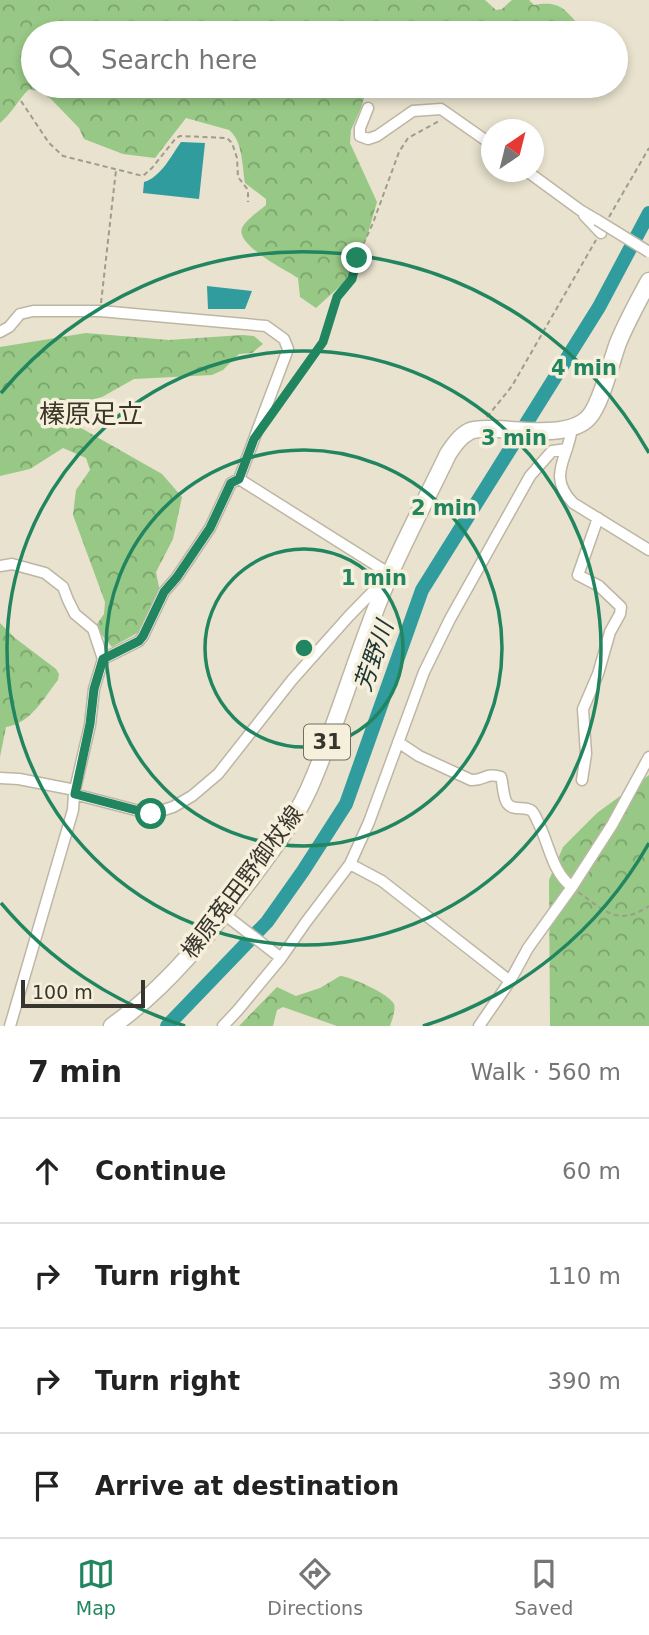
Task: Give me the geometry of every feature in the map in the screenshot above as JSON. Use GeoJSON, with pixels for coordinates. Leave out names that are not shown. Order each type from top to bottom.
{"type":"FeatureCollection","features":[{"type":"Feature","properties":{"kind":"main road"},"geometry":{"type":"LineString","coordinates":[[482,429],[567,429],[578,426],[589,418],[626,325],[649,281]]}},
{"type":"Feature","properties":{"kind":"main road","name":"榛原菟田野御杖線"},"geometry":{"type":"LineString","coordinates":[[112,1026],[158,988],[227,917],[299,809],[314,779],[390,574],[448,454],[459,439],[472,430],[482,429]]}},
{"type":"Feature","properties":{"kind":"street"},"geometry":{"type":"LineString","coordinates":[[368,108],[360,128],[360,136],[368,139],[377,136],[413,111],[441,108],[481,136]]}},
{"type":"Feature","properties":{"kind":"street"},"geometry":{"type":"LineString","coordinates":[[542,182],[580,210],[649,252]]}},
{"type":"Feature","properties":{"kind":"street"},"geometry":{"type":"LineString","coordinates":[[580,210],[601,233]]}},
{"type":"Feature","properties":{"kind":"street"},"geometry":{"type":"LineString","coordinates":[[0,332],[9,327],[20,314],[33,311],[100,311],[266,327],[284,339],[288,349],[239,479],[231,483],[210,528],[164,592],[139,641],[103,659]]}},
{"type":"Feature","properties":{"kind":"street"},"geometry":{"type":"LineString","coordinates":[[567,429],[571,442],[561,464],[559,480],[564,494],[573,503],[649,550]]}},
{"type":"Feature","properties":{"kind":"street"},"geometry":{"type":"LineString","coordinates":[[223,1026],[350,864],[369,822],[424,672],[450,619],[530,476],[552,451],[567,449]]}},
{"type":"Feature","properties":{"kind":"street"},"geometry":{"type":"LineString","coordinates":[[0,778],[19,779],[75,792],[151,814],[173,807],[192,796],[218,774],[292,680],[348,616],[390,574],[239,479]]}},
{"type":"Feature","properties":{"kind":"street"},"geometry":{"type":"LineString","coordinates":[[582,780],[586,754],[583,709],[621,607],[599,586],[578,575],[598,518]]}},
{"type":"Feature","properties":{"kind":"street"},"geometry":{"type":"LineString","coordinates":[[0,566],[12,564],[45,573],[63,587],[75,614],[93,629],[103,659],[94,689],[74,810],[10,1026]]}},
{"type":"Feature","properties":{"kind":"street"},"geometry":{"type":"LineString","coordinates":[[398,742],[419,756],[471,780],[492,774],[501,777],[506,802],[509,806],[533,811],[542,828],[551,858],[567,884],[572,887]]}},
{"type":"Feature","properties":{"kind":"street"},"geometry":{"type":"LineString","coordinates":[[479,1026],[510,981],[528,948],[612,825],[649,757]]}},
{"type":"Feature","properties":{"kind":"street"},"geometry":{"type":"LineString","coordinates":[[350,864],[382,881],[510,981]]}},
{"type":"Feature","properties":{"kind":"street"},"geometry":{"type":"LineString","coordinates":[[227,917],[279,957]]}},
{"type":"Feature","properties":{"kind":"path"},"geometry":{"type":"LineString","coordinates":[[21,101],[49,143],[62,156],[144,176],[180,136],[227,138],[232,143],[237,158],[238,177],[247,190],[248,202]]}},
{"type":"Feature","properties":{"kind":"path"},"geometry":{"type":"LineString","coordinates":[[277,407],[323,342],[337,297],[352,279],[357,258],[399,152],[408,138],[451,114]]}},
{"type":"Feature","properties":{"kind":"path"},"geometry":{"type":"LineString","coordinates":[[482,429],[512,386],[649,148]]}},
{"type":"Feature","properties":{"kind":"path"},"geometry":{"type":"LineString","coordinates":[[100,311],[116,169]]}},
{"type":"Feature","properties":{"kind":"path"},"geometry":{"type":"LineString","coordinates":[[572,887],[608,913],[619,917],[627,917],[649,906]]}},
{"type":"Feature","properties":{"kind":"green space"},"geometry":{"type":"Polygon","coordinates":[[[0,0],[485,0],[496,10],[502,9],[512,0],[529,0],[534,5],[557,5],[575,21],[21,21],[22,98],[0,123],[0,0]]]}},
{"type":"Feature","properties":{"kind":"green space"},"geometry":{"type":"Polygon","coordinates":[[[364,98],[351,130],[350,143],[377,202],[366,240],[350,277],[316,308],[300,297],[298,278],[246,242],[242,228],[266,205],[266,199],[245,183],[239,147],[229,130],[186,118],[155,158],[123,154],[84,139],[79,128],[51,99],[364,98]]]}},
{"type":"Feature","properties":{"kind":"green space"},"geometry":{"type":"Polygon","coordinates":[[[86,333],[169,340],[242,335],[254,336],[263,344],[252,353],[239,354],[223,370],[212,375],[134,379],[102,397],[75,404],[68,413],[74,424],[162,474],[182,497],[173,539],[156,572],[160,592],[139,632],[112,647],[95,627],[104,614],[105,602],[73,515],[76,490],[90,470],[86,458],[63,448],[30,469],[0,476],[0,347],[86,333]]]}},
{"type":"Feature","properties":{"kind":"green space"},"geometry":{"type":"Polygon","coordinates":[[[0,623],[59,674],[58,680],[36,709],[23,721],[6,727],[0,757],[0,623]]]}},
{"type":"Feature","properties":{"kind":"green space"},"geometry":{"type":"Polygon","coordinates":[[[649,775],[649,1026],[550,1026],[549,880],[563,847],[597,813],[649,775]]]}},
{"type":"Feature","properties":{"kind":"green space"},"geometry":{"type":"Polygon","coordinates":[[[340,976],[370,987],[391,1000],[394,1004],[394,1015],[390,1026],[337,1026],[283,1007],[277,1010],[273,1026],[239,1026],[277,987],[296,996],[320,988],[340,976]]]}},
{"type":"Feature","properties":{"kind":"water"},"geometry":{"type":"Polygon","coordinates":[[[181,142],[205,143],[199,199],[143,193],[144,182],[161,171],[181,142]]]}},
{"type":"Feature","properties":{"kind":"water"},"geometry":{"type":"Polygon","coordinates":[[[207,286],[252,291],[245,309],[208,309],[207,286]]]}},
{"type":"Feature","properties":{"kind":"waterway","name":"芳野川"},"geometry":{"type":"LineString","coordinates":[[167,1026],[267,922],[346,804],[422,590],[599,307],[649,213]]}},
{"type":"Feature","properties":{"kind":"district","name":"榛原足立"},"geometry":{"type":"Point","coordinates":[91,414]}},
{"type":"Feature","properties":{"kind":"route"},"geometry":{"type":"LineString","coordinates":[[151,814],[75,794],[90,724],[94,689],[103,659],[139,641],[143,636],[164,592],[210,528],[231,483],[239,479],[254,439],[323,342],[337,297],[352,279],[357,258]]}}]}
